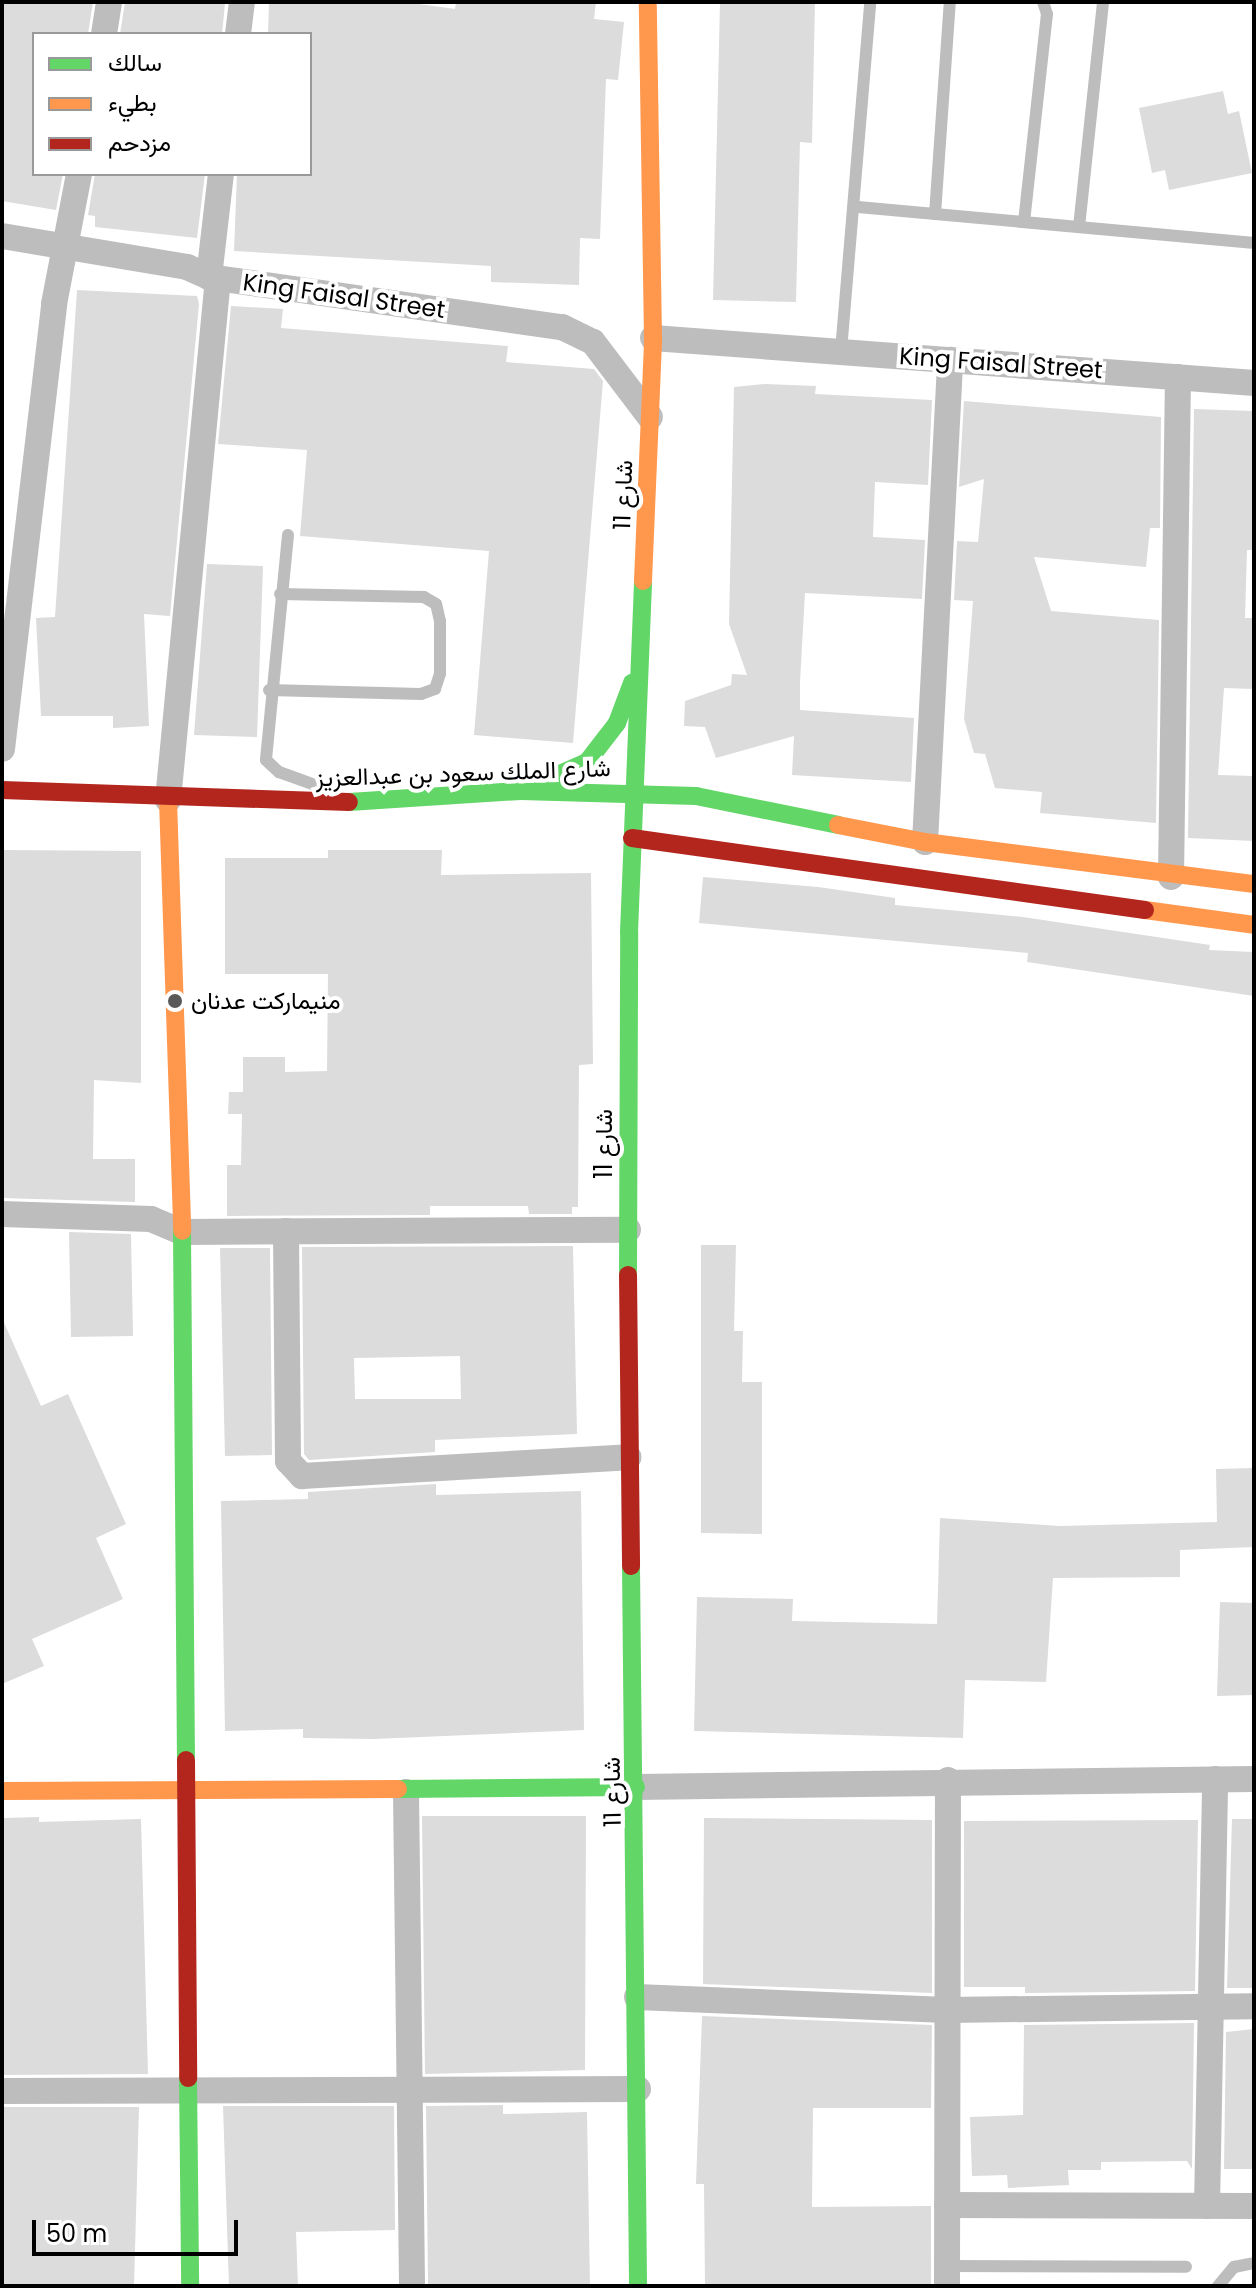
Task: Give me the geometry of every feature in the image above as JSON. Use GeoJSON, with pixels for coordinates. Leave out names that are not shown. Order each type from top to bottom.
{"type":"FeatureCollection","features":[{"type":"Feature","properties":{"kind":"street"},"geometry":{"type":"LineString","coordinates":[[104,32],[109,2]]}},
{"type":"Feature","properties":{"kind":"street"},"geometry":{"type":"LineString","coordinates":[[238,32],[242,2]]}},
{"type":"Feature","properties":{"kind":"street","name":"شارع 11"},"geometry":{"type":"LineString","coordinates":[[638,2286],[636,1787],[628,1457],[628,1230],[632,838],[637,793],[653,338],[648,2]]}},
{"type":"Feature","properties":{"kind":"street"},"geometry":{"type":"LineString","coordinates":[[2,749],[64,247],[79,176]]}},
{"type":"Feature","properties":{"kind":"street"},"geometry":{"type":"LineString","coordinates":[[190,2286],[182,1232],[168,800],[221,176]]}},
{"type":"Feature","properties":{"kind":"street","name":"King Faisal Street"},"geometry":{"type":"LineString","coordinates":[[2,236],[187,267],[213,277],[580,333],[650,417]]}},
{"type":"Feature","properties":{"kind":"street","name":"King Faisal Street"},"geometry":{"type":"LineString","coordinates":[[653,338],[1254,383]]}},
{"type":"Feature","properties":{"kind":"street"},"geometry":{"type":"LineString","coordinates":[[925,842],[950,360]]}},
{"type":"Feature","properties":{"kind":"street"},"geometry":{"type":"LineString","coordinates":[[1171,877],[1178,377]]}},
{"type":"Feature","properties":{"kind":"street"},"geometry":{"type":"LineString","coordinates":[[521,791],[587,762],[617,723],[641,659]]}},
{"type":"Feature","properties":{"kind":"street","name":"شارع الملك سعود بن عبدالعزيز"},"geometry":{"type":"LineString","coordinates":[[2,790],[168,800],[367,803],[521,791],[696,796],[925,842],[1171,877],[1254,884]]}},
{"type":"Feature","properties":{"kind":"street"},"geometry":{"type":"LineString","coordinates":[[632,838],[1254,925]]}},
{"type":"Feature","properties":{"kind":"street"},"geometry":{"type":"LineString","coordinates":[[2,1214],[151,1219],[182,1232],[628,1230]]}},
{"type":"Feature","properties":{"kind":"street"},"geometry":{"type":"LineString","coordinates":[[286,1231],[288,1461],[302,1476],[628,1457]]}},
{"type":"Feature","properties":{"kind":"street"},"geometry":{"type":"LineString","coordinates":[[1207,2206],[1215,1779]]}},
{"type":"Feature","properties":{"kind":"street"},"geometry":{"type":"LineString","coordinates":[[2,1791],[406,1792],[948,1780],[1254,1779]]}},
{"type":"Feature","properties":{"kind":"street"},"geometry":{"type":"LineString","coordinates":[[947,2276],[948,1780]]}},
{"type":"Feature","properties":{"kind":"street"},"geometry":{"type":"LineString","coordinates":[[406,1792],[412,2286]]}},
{"type":"Feature","properties":{"kind":"street"},"geometry":{"type":"LineString","coordinates":[[637,1997],[946,2010],[1254,2006]]}},
{"type":"Feature","properties":{"kind":"street"},"geometry":{"type":"LineString","coordinates":[[2,2091],[189,2093],[638,2089]]}},
{"type":"Feature","properties":{"kind":"street"},"geometry":{"type":"LineString","coordinates":[[947,2205],[1254,2206]]}},
{"type":"Feature","properties":{"kind":"lane"},"geometry":{"type":"LineString","coordinates":[[841,351],[858,207],[870,2]]}},
{"type":"Feature","properties":{"kind":"lane"},"geometry":{"type":"LineString","coordinates":[[935,214],[950,2]]}},
{"type":"Feature","properties":{"kind":"lane"},"geometry":{"type":"LineString","coordinates":[[1024,222],[1047,14],[1043,2]]}},
{"type":"Feature","properties":{"kind":"lane"},"geometry":{"type":"LineString","coordinates":[[1079,227],[1103,2]]}},
{"type":"Feature","properties":{"kind":"lane"},"geometry":{"type":"LineString","coordinates":[[858,207],[1254,243]]}},
{"type":"Feature","properties":{"kind":"lane"},"geometry":{"type":"LineString","coordinates":[[288,535],[269,690],[266,760],[279,772],[367,803]]}},
{"type":"Feature","properties":{"kind":"lane"},"geometry":{"type":"LineString","coordinates":[[269,690],[421,694],[435,689],[440,674],[440,621],[436,604],[424,597],[280,594]]}},
{"type":"Feature","properties":{"kind":"lane"},"geometry":{"type":"LineString","coordinates":[[1218,2286],[1234,2267],[1254,2263]]}},
{"type":"Feature","properties":{"kind":"lane"},"geometry":{"type":"LineString","coordinates":[[947,2276],[1186,2267]]}},
{"type":"Feature","properties":{"kind":"building"},"geometry":{"type":"Polygon","coordinates":[[[2,2],[93,2],[88,32],[32,32],[32,176],[63,176],[56,210],[2,201],[2,2]]]}},
{"type":"Feature","properties":{"kind":"building"},"geometry":{"type":"Polygon","coordinates":[[[125,2],[225,3],[222,32],[120,32],[125,2]]]}},
{"type":"Feature","properties":{"kind":"building"},"geometry":{"type":"Polygon","coordinates":[[[269,2],[405,2],[455,9],[456,2],[596,2],[594,19],[624,22],[618,80],[606,79],[600,239],[580,238],[579,285],[491,282],[491,266],[234,251],[237,176],[312,176],[312,32],[268,32],[269,2]]]}},
{"type":"Feature","properties":{"kind":"building"},"geometry":{"type":"Polygon","coordinates":[[[720,2],[815,2],[812,143],[800,142],[796,302],[713,300],[720,2]]]}},
{"type":"Feature","properties":{"kind":"building"},"geometry":{"type":"Polygon","coordinates":[[[1223,91],[1228,114],[1239,111],[1252,173],[1169,190],[1165,170],[1152,173],[1139,108],[1223,91]]]}},
{"type":"Feature","properties":{"kind":"building"},"geometry":{"type":"Polygon","coordinates":[[[95,176],[205,176],[197,238],[95,227],[95,216],[88,215],[95,176]]]}},
{"type":"Feature","properties":{"kind":"building"},"geometry":{"type":"Polygon","coordinates":[[[77,290],[197,296],[199,304],[170,616],[144,614],[149,726],[113,728],[113,716],[41,716],[36,618],[55,617],[77,290]]]}},
{"type":"Feature","properties":{"kind":"building"},"geometry":{"type":"Polygon","coordinates":[[[231,306],[283,309],[281,328],[508,346],[506,362],[594,369],[603,381],[573,743],[474,735],[489,551],[300,536],[307,450],[218,444],[231,306]]]}},
{"type":"Feature","properties":{"kind":"building"},"geometry":{"type":"Polygon","coordinates":[[[765,384],[816,386],[815,394],[932,400],[928,485],[875,482],[873,537],[925,540],[922,599],[805,593],[800,682],[800,710],[914,718],[911,782],[792,775],[794,736],[716,758],[705,727],[684,726],[685,701],[731,685],[732,674],[747,675],[729,624],[734,387],[765,384]]]}},
{"type":"Feature","properties":{"kind":"building"},"geometry":{"type":"Polygon","coordinates":[[[964,401],[1161,417],[1160,528],[1150,528],[1146,567],[1034,557],[1051,611],[1159,620],[1156,823],[1040,813],[1042,792],[995,788],[985,754],[974,753],[964,719],[973,601],[954,600],[957,541],[978,542],[984,479],[959,487],[964,401]]]}},
{"type":"Feature","properties":{"kind":"building"},"geometry":{"type":"Polygon","coordinates":[[[1194,409],[1254,411],[1254,550],[1247,550],[1245,618],[1254,618],[1254,689],[1224,688],[1218,775],[1254,776],[1254,841],[1188,838],[1194,409]]]}},
{"type":"Feature","properties":{"kind":"building"},"geometry":{"type":"Polygon","coordinates":[[[207,564],[263,566],[257,737],[194,735],[207,564]]]}},
{"type":"Feature","properties":{"kind":"building"},"geometry":{"type":"Polygon","coordinates":[[[2,850],[141,851],[141,1083],[94,1080],[93,1159],[135,1159],[135,1202],[2,1198],[2,850]]]}},
{"type":"Feature","properties":{"kind":"building"},"geometry":{"type":"Polygon","coordinates":[[[328,850],[442,850],[441,875],[591,873],[593,1064],[579,1065],[578,1207],[572,1207],[572,1214],[529,1214],[528,1206],[430,1206],[430,1215],[227,1216],[227,1165],[241,1165],[242,1114],[228,1114],[229,1092],[243,1092],[243,1057],[285,1057],[285,1072],[327,1071],[328,974],[225,974],[225,858],[328,858],[328,850]]]}},
{"type":"Feature","properties":{"kind":"building"},"geometry":{"type":"Polygon","coordinates":[[[703,877],[818,887],[895,898],[895,905],[1023,917],[1210,945],[1209,950],[1254,952],[1254,996],[1027,962],[1028,953],[699,923],[703,877]]]}},
{"type":"Feature","properties":{"kind":"building"},"geometry":{"type":"Polygon","coordinates":[[[69,1232],[131,1234],[133,1336],[71,1337],[69,1232]]]}},
{"type":"Feature","properties":{"kind":"building"},"geometry":{"type":"Polygon","coordinates":[[[701,1245],[736,1245],[734,1331],[743,1331],[742,1382],[762,1382],[762,1534],[701,1533],[701,1245]]]}},
{"type":"Feature","properties":{"kind":"building"},"geometry":{"type":"Polygon","coordinates":[[[573,1246],[577,1434],[435,1440],[435,1452],[309,1460],[304,1454],[302,1247],[573,1246]],[[460,1356],[354,1358],[355,1399],[461,1399],[460,1356]]]}},
{"type":"Feature","properties":{"kind":"building"},"geometry":{"type":"Polygon","coordinates":[[[220,1248],[270,1248],[272,1455],[225,1456],[220,1248]]]}},
{"type":"Feature","properties":{"kind":"building"},"geometry":{"type":"Polygon","coordinates":[[[2,1318],[41,1406],[68,1394],[126,1524],[96,1538],[123,1599],[32,1639],[44,1666],[2,1684],[2,1318]]]}},
{"type":"Feature","properties":{"kind":"building"},"geometry":{"type":"Polygon","coordinates":[[[1254,1468],[1254,1547],[1180,1550],[1180,1577],[1053,1578],[1046,1682],[965,1680],[963,1738],[694,1731],[697,1597],[793,1599],[792,1621],[937,1624],[940,1518],[1060,1526],[1217,1522],[1216,1469],[1254,1468]]]}},
{"type":"Feature","properties":{"kind":"building"},"geometry":{"type":"Polygon","coordinates":[[[436,1484],[436,1495],[581,1491],[584,1730],[373,1739],[303,1738],[303,1729],[225,1731],[221,1501],[308,1499],[308,1492],[436,1484]]]}},
{"type":"Feature","properties":{"kind":"building"},"geometry":{"type":"Polygon","coordinates":[[[1220,1602],[1254,1603],[1254,1695],[1217,1696],[1220,1602]]]}},
{"type":"Feature","properties":{"kind":"building"},"geometry":{"type":"Polygon","coordinates":[[[422,1816],[586,1816],[585,2070],[425,2074],[422,1816]]]}},
{"type":"Feature","properties":{"kind":"building"},"geometry":{"type":"Polygon","coordinates":[[[39,1817],[39,1822],[141,1819],[148,2074],[2,2075],[2,1818],[39,1817]]]}},
{"type":"Feature","properties":{"kind":"building"},"geometry":{"type":"Polygon","coordinates":[[[704,1818],[932,1820],[932,1993],[703,1984],[704,1818]]]}},
{"type":"Feature","properties":{"kind":"building"},"geometry":{"type":"Polygon","coordinates":[[[1232,1819],[1254,1819],[1254,1988],[1227,1988],[1232,1819]]]}},
{"type":"Feature","properties":{"kind":"building"},"geometry":{"type":"Polygon","coordinates":[[[1198,1820],[1195,1991],[1025,1993],[1025,1987],[964,1987],[964,1821],[1198,1820]]]}},
{"type":"Feature","properties":{"kind":"building"},"geometry":{"type":"Polygon","coordinates":[[[702,2016],[932,2025],[931,2108],[813,2108],[812,2207],[931,2206],[931,2286],[705,2286],[704,2184],[696,2184],[702,2016]]]}},
{"type":"Feature","properties":{"kind":"building"},"geometry":{"type":"Polygon","coordinates":[[[1194,2023],[1192,2169],[1187,2161],[1101,2162],[1101,2170],[1068,2170],[1069,2185],[1008,2188],[1007,2175],[972,2176],[970,2117],[1023,2115],[1024,2025],[1194,2023]]]}},
{"type":"Feature","properties":{"kind":"building"},"geometry":{"type":"Polygon","coordinates":[[[1254,2029],[1254,2169],[1224,2169],[1226,2032],[1254,2029]]]}},
{"type":"Feature","properties":{"kind":"building"},"geometry":{"type":"Polygon","coordinates":[[[503,2105],[503,2114],[587,2112],[590,2286],[428,2286],[426,2106],[503,2105]]]}},
{"type":"Feature","properties":{"kind":"building"},"geometry":{"type":"Polygon","coordinates":[[[223,2106],[394,2106],[395,2230],[296,2232],[298,2286],[229,2286],[223,2106]]]}},
{"type":"Feature","properties":{"kind":"building"},"geometry":{"type":"Polygon","coordinates":[[[2,2107],[139,2107],[134,2286],[2,2286],[2,2107]]]}},
{"type":"Feature","properties":{"kind":"traffic: fast"},"geometry":{"type":"LineString","coordinates":[[628,1275],[629,932],[643,581]]}},
{"type":"Feature","properties":{"kind":"traffic: fast"},"geometry":{"type":"LineString","coordinates":[[521,791],[587,762],[617,723],[632,683]]}},
{"type":"Feature","properties":{"kind":"traffic: fast"},"geometry":{"type":"LineString","coordinates":[[349,802],[521,791],[696,796],[838,825]]}},
{"type":"Feature","properties":{"kind":"traffic: fast"},"geometry":{"type":"LineString","coordinates":[[182,1231],[186,1760]]}},
{"type":"Feature","properties":{"kind":"traffic: fast"},"geometry":{"type":"LineString","coordinates":[[631,1566],[638,2286]]}},
{"type":"Feature","properties":{"kind":"traffic: fast"},"geometry":{"type":"LineString","coordinates":[[398,1789],[636,1787]]}},
{"type":"Feature","properties":{"kind":"traffic: fast"},"geometry":{"type":"LineString","coordinates":[[188,2078],[190,2286]]}},
{"type":"Feature","properties":{"kind":"traffic: slow"},"geometry":{"type":"LineString","coordinates":[[643,581],[653,338],[648,2]]}},
{"type":"Feature","properties":{"kind":"traffic: slow"},"geometry":{"type":"LineString","coordinates":[[168,800],[182,1231]]}},
{"type":"Feature","properties":{"kind":"traffic: slow"},"geometry":{"type":"LineString","coordinates":[[838,825],[925,842],[1254,884]]}},
{"type":"Feature","properties":{"kind":"traffic: slow"},"geometry":{"type":"LineString","coordinates":[[1145,910],[1254,925]]}},
{"type":"Feature","properties":{"kind":"traffic: slow"},"geometry":{"type":"LineString","coordinates":[[2,1791],[398,1789]]}},
{"type":"Feature","properties":{"kind":"traffic: jam"},"geometry":{"type":"LineString","coordinates":[[2,790],[349,802]]}},
{"type":"Feature","properties":{"kind":"traffic: jam"},"geometry":{"type":"LineString","coordinates":[[632,838],[1145,910]]}},
{"type":"Feature","properties":{"kind":"traffic: jam"},"geometry":{"type":"LineString","coordinates":[[628,1275],[631,1566]]}},
{"type":"Feature","properties":{"kind":"traffic: jam"},"geometry":{"type":"LineString","coordinates":[[186,1760],[188,2078]]}},
{"type":"Feature","properties":{"kind":"place","name":"منيماركت عدنان"},"geometry":{"type":"Point","coordinates":[175,1001]}}]}
